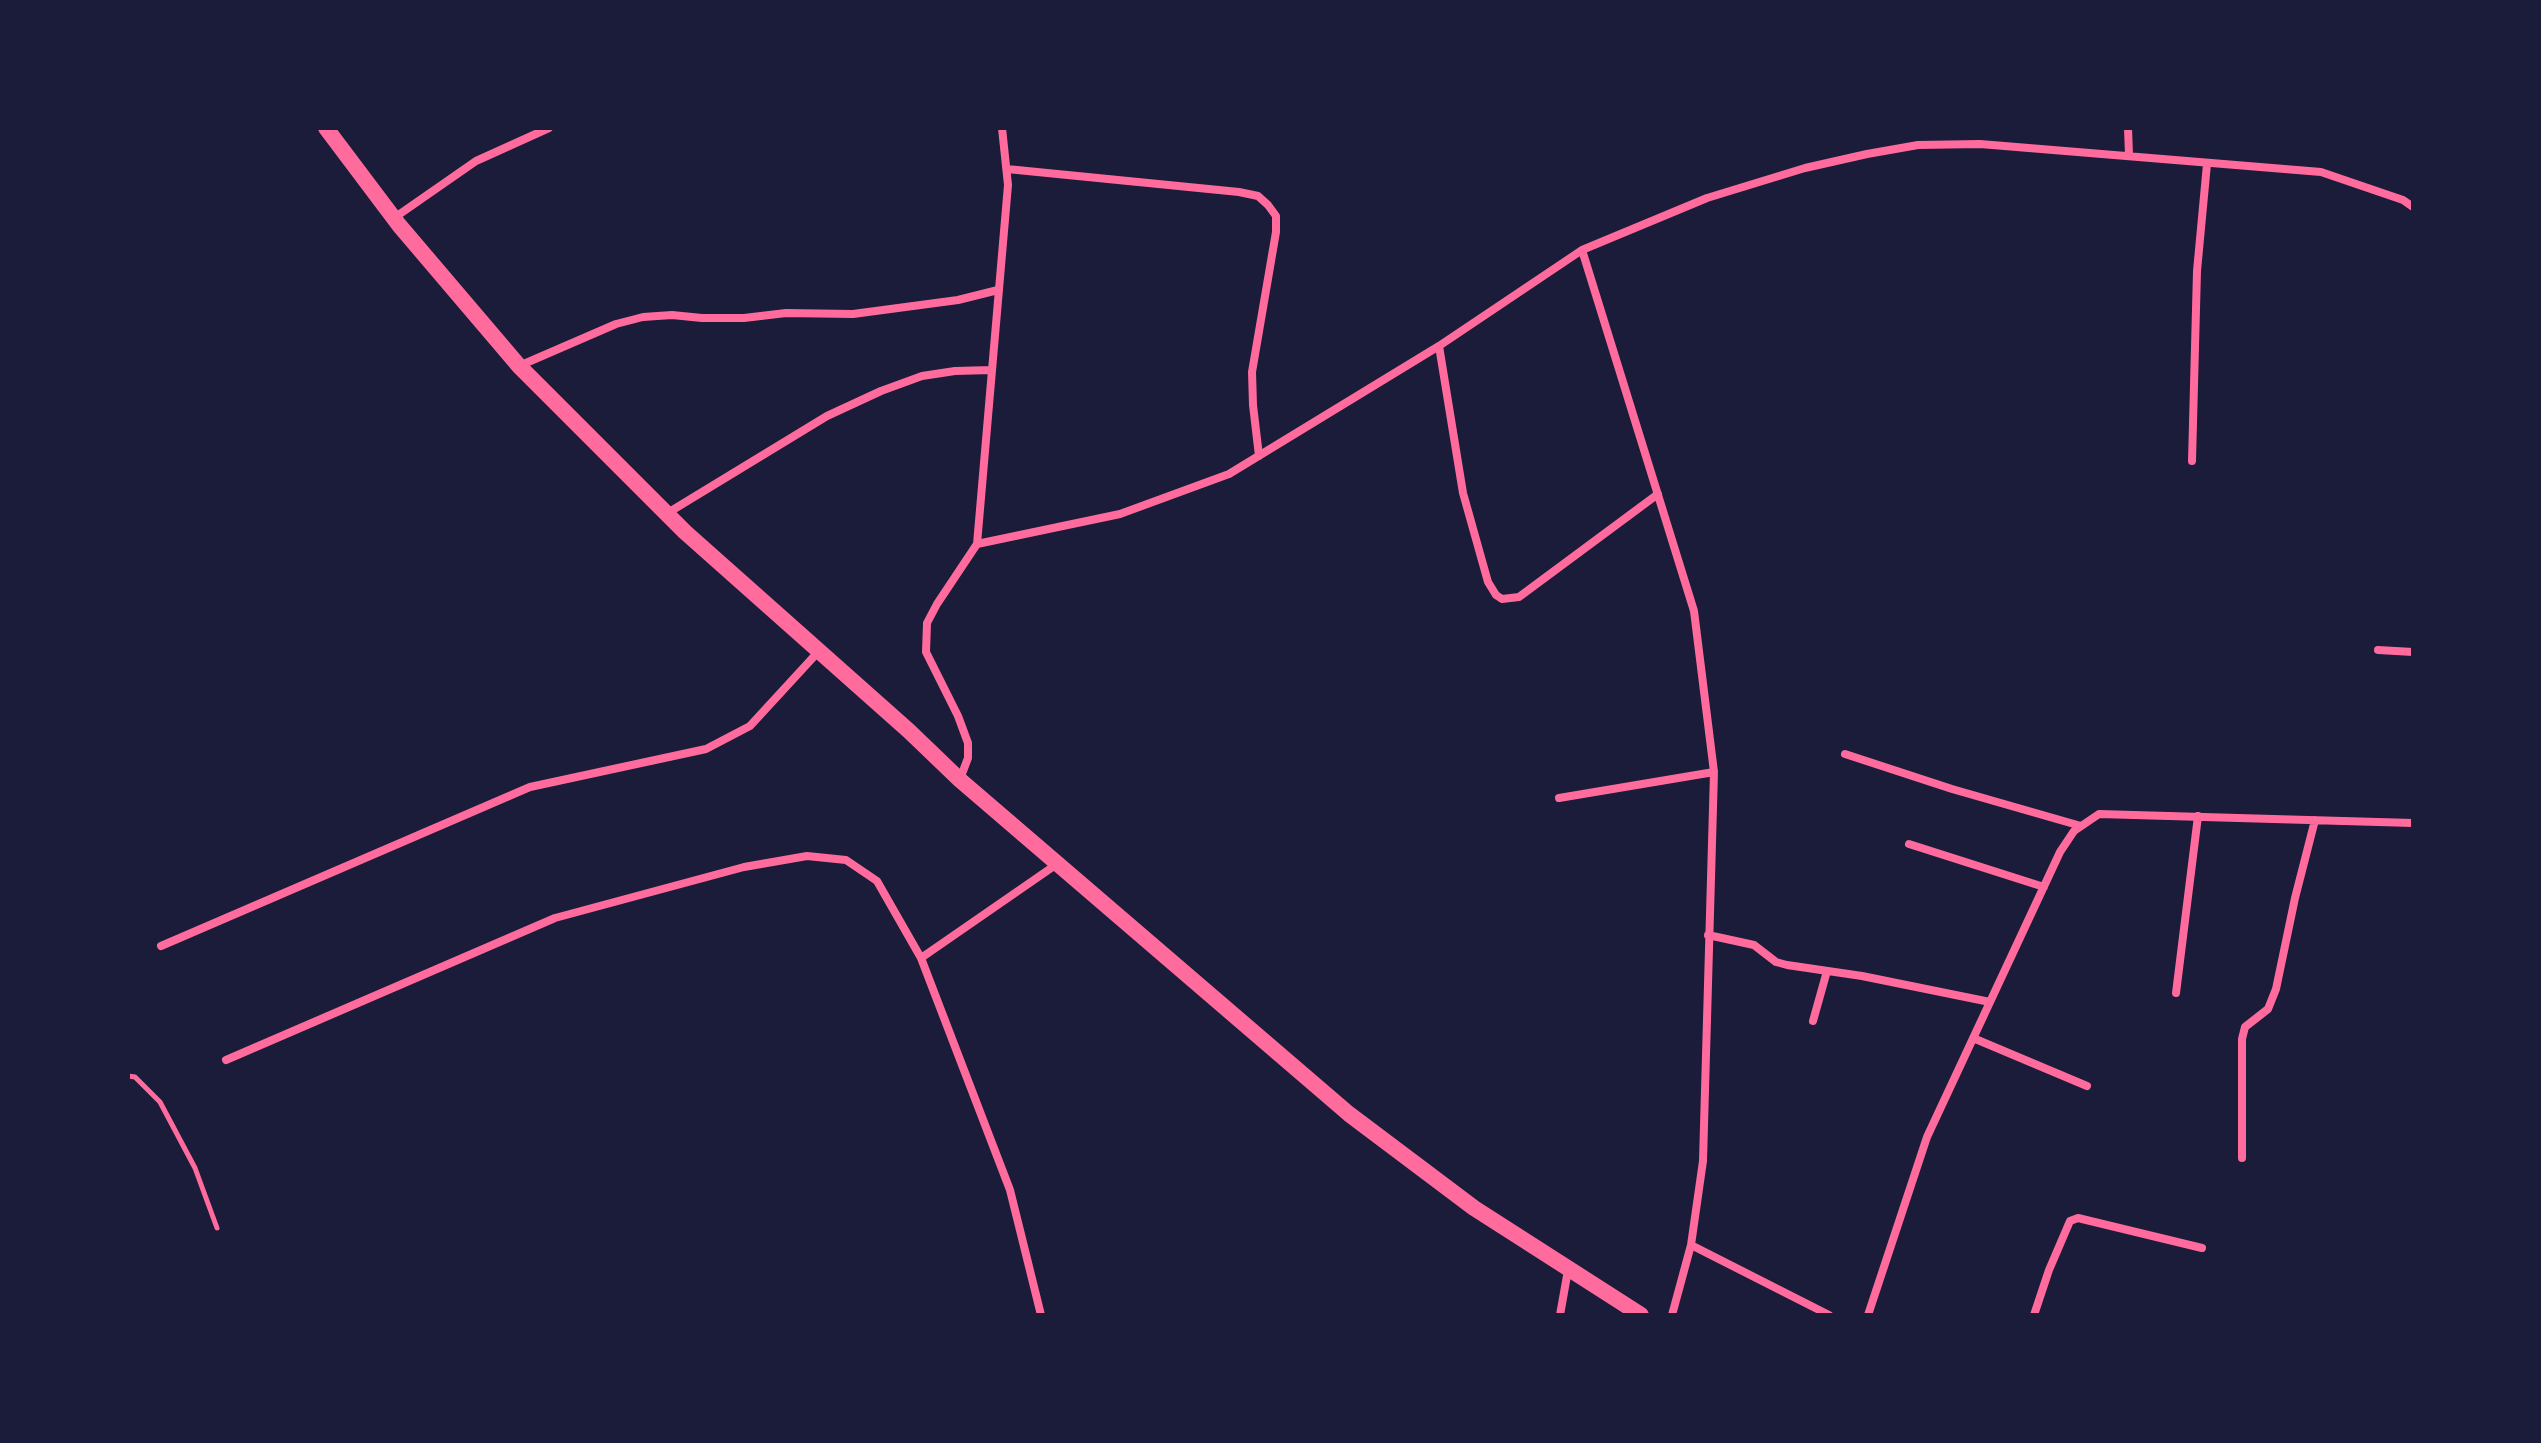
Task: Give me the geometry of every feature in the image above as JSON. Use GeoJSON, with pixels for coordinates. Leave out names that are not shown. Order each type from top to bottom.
{"type":"FeatureCollection","features":[{"type":"Feature","properties":{"kind":"highway"},"geometry":{"type":"LineString","coordinates":[[326,128],[394,218],[519,366],[666,514],[960,780],[1349,1114],[1474,1208],[1641,1315]]}},
{"type":"Feature","properties":{"kind":"street"},"geometry":{"type":"LineString","coordinates":[[394,218],[476,161],[549,128]]}},
{"type":"Feature","properties":{"kind":"street"},"geometry":{"type":"LineString","coordinates":[[960,780],[968,758],[968,743],[926,652],[927,623],[977,544],[1008,185],[1002,128]]}},
{"type":"Feature","properties":{"kind":"street"},"geometry":{"type":"LineString","coordinates":[[2128,128],[2129,155]]}},
{"type":"Feature","properties":{"kind":"street"},"geometry":{"type":"LineString","coordinates":[[977,544],[1120,514],[1229,474],[1439,346],[1582,250],[1707,198],[1805,168],[1918,145],[1980,144],[2321,172],[2403,200],[2413,207]]}},
{"type":"Feature","properties":{"kind":"street"},"geometry":{"type":"LineString","coordinates":[[2192,461],[2197,271],[2207,164]]}},
{"type":"Feature","properties":{"kind":"street"},"geometry":{"type":"LineString","coordinates":[[1007,169],[1239,192],[1258,196],[1268,205],[1276,216],[1276,232],[1252,372],[1259,456]]}},
{"type":"Feature","properties":{"kind":"street"},"geometry":{"type":"LineString","coordinates":[[1582,250],[1694,611],[1714,772],[1703,1161],[1691,1245],[1672,1315]]}},
{"type":"Feature","properties":{"kind":"street"},"geometry":{"type":"LineString","coordinates":[[519,366],[616,324],[643,317],[744,318],[786,313],[853,314],[958,300],[998,290]]}},
{"type":"Feature","properties":{"kind":"street"},"geometry":{"type":"LineString","coordinates":[[1439,346],[1463,493],[1488,582],[1496,595],[1508,599],[1519,597],[1658,494]]}},
{"type":"Feature","properties":{"kind":"street"},"geometry":{"type":"LineString","coordinates":[[666,514],[827,416],[881,391],[922,376],[991,370]]}},
{"type":"Feature","properties":{"kind":"street"},"geometry":{"type":"LineString","coordinates":[[2378,650],[2413,652]]}},
{"type":"Feature","properties":{"kind":"street"},"geometry":{"type":"LineString","coordinates":[[161,946],[530,787],[706,749],[750,726],[819,651]]}},
{"type":"Feature","properties":{"kind":"street"},"geometry":{"type":"LineString","coordinates":[[1845,754],[2081,826]]}},
{"type":"Feature","properties":{"kind":"street"},"geometry":{"type":"LineString","coordinates":[[1559,798],[1714,772]]}},
{"type":"Feature","properties":{"kind":"street"},"geometry":{"type":"LineString","coordinates":[[1868,1315],[1927,1137],[2060,852],[2074,831],[2099,814],[2413,823]]}},
{"type":"Feature","properties":{"kind":"street"},"geometry":{"type":"LineString","coordinates":[[2176,993],[2198,816]]}},
{"type":"Feature","properties":{"kind":"street"},"geometry":{"type":"LineString","coordinates":[[2242,1158],[2242,1039],[2245,1027],[2268,1009],[2276,989],[2315,820]]}},
{"type":"Feature","properties":{"kind":"street"},"geometry":{"type":"LineString","coordinates":[[1909,844],[2044,887]]}},
{"type":"Feature","properties":{"kind":"street"},"geometry":{"type":"LineString","coordinates":[[226,1060],[555,918],[744,867],[807,856],[846,860],[877,881],[921,958],[1010,1190],[1041,1315]]}},
{"type":"Feature","properties":{"kind":"street"},"geometry":{"type":"LineString","coordinates":[[921,958],[1058,864]]}},
{"type":"Feature","properties":{"kind":"street"},"geometry":{"type":"LineString","coordinates":[[1708,935],[1754,945],[1776,962],[1990,1002]]}},
{"type":"Feature","properties":{"kind":"street"},"geometry":{"type":"LineString","coordinates":[[1813,1021],[1827,971]]}},
{"type":"Feature","properties":{"kind":"street"},"geometry":{"type":"LineString","coordinates":[[1973,1038],[2087,1086]]}},
{"type":"Feature","properties":{"kind":"street"},"geometry":{"type":"LineString","coordinates":[[2034,1315],[2070,1221],[2078,1218],[2202,1248]]}},
{"type":"Feature","properties":{"kind":"street"},"geometry":{"type":"LineString","coordinates":[[1691,1245],[1829,1315]]}},
{"type":"Feature","properties":{"kind":"street"},"geometry":{"type":"LineString","coordinates":[[1560,1315],[1568,1270]]}},
{"type":"Feature","properties":{"kind":"lane"},"geometry":{"type":"LineString","coordinates":[[128,1076],[135,1077],[160,1102],[195,1168],[217,1228]]}}]}
